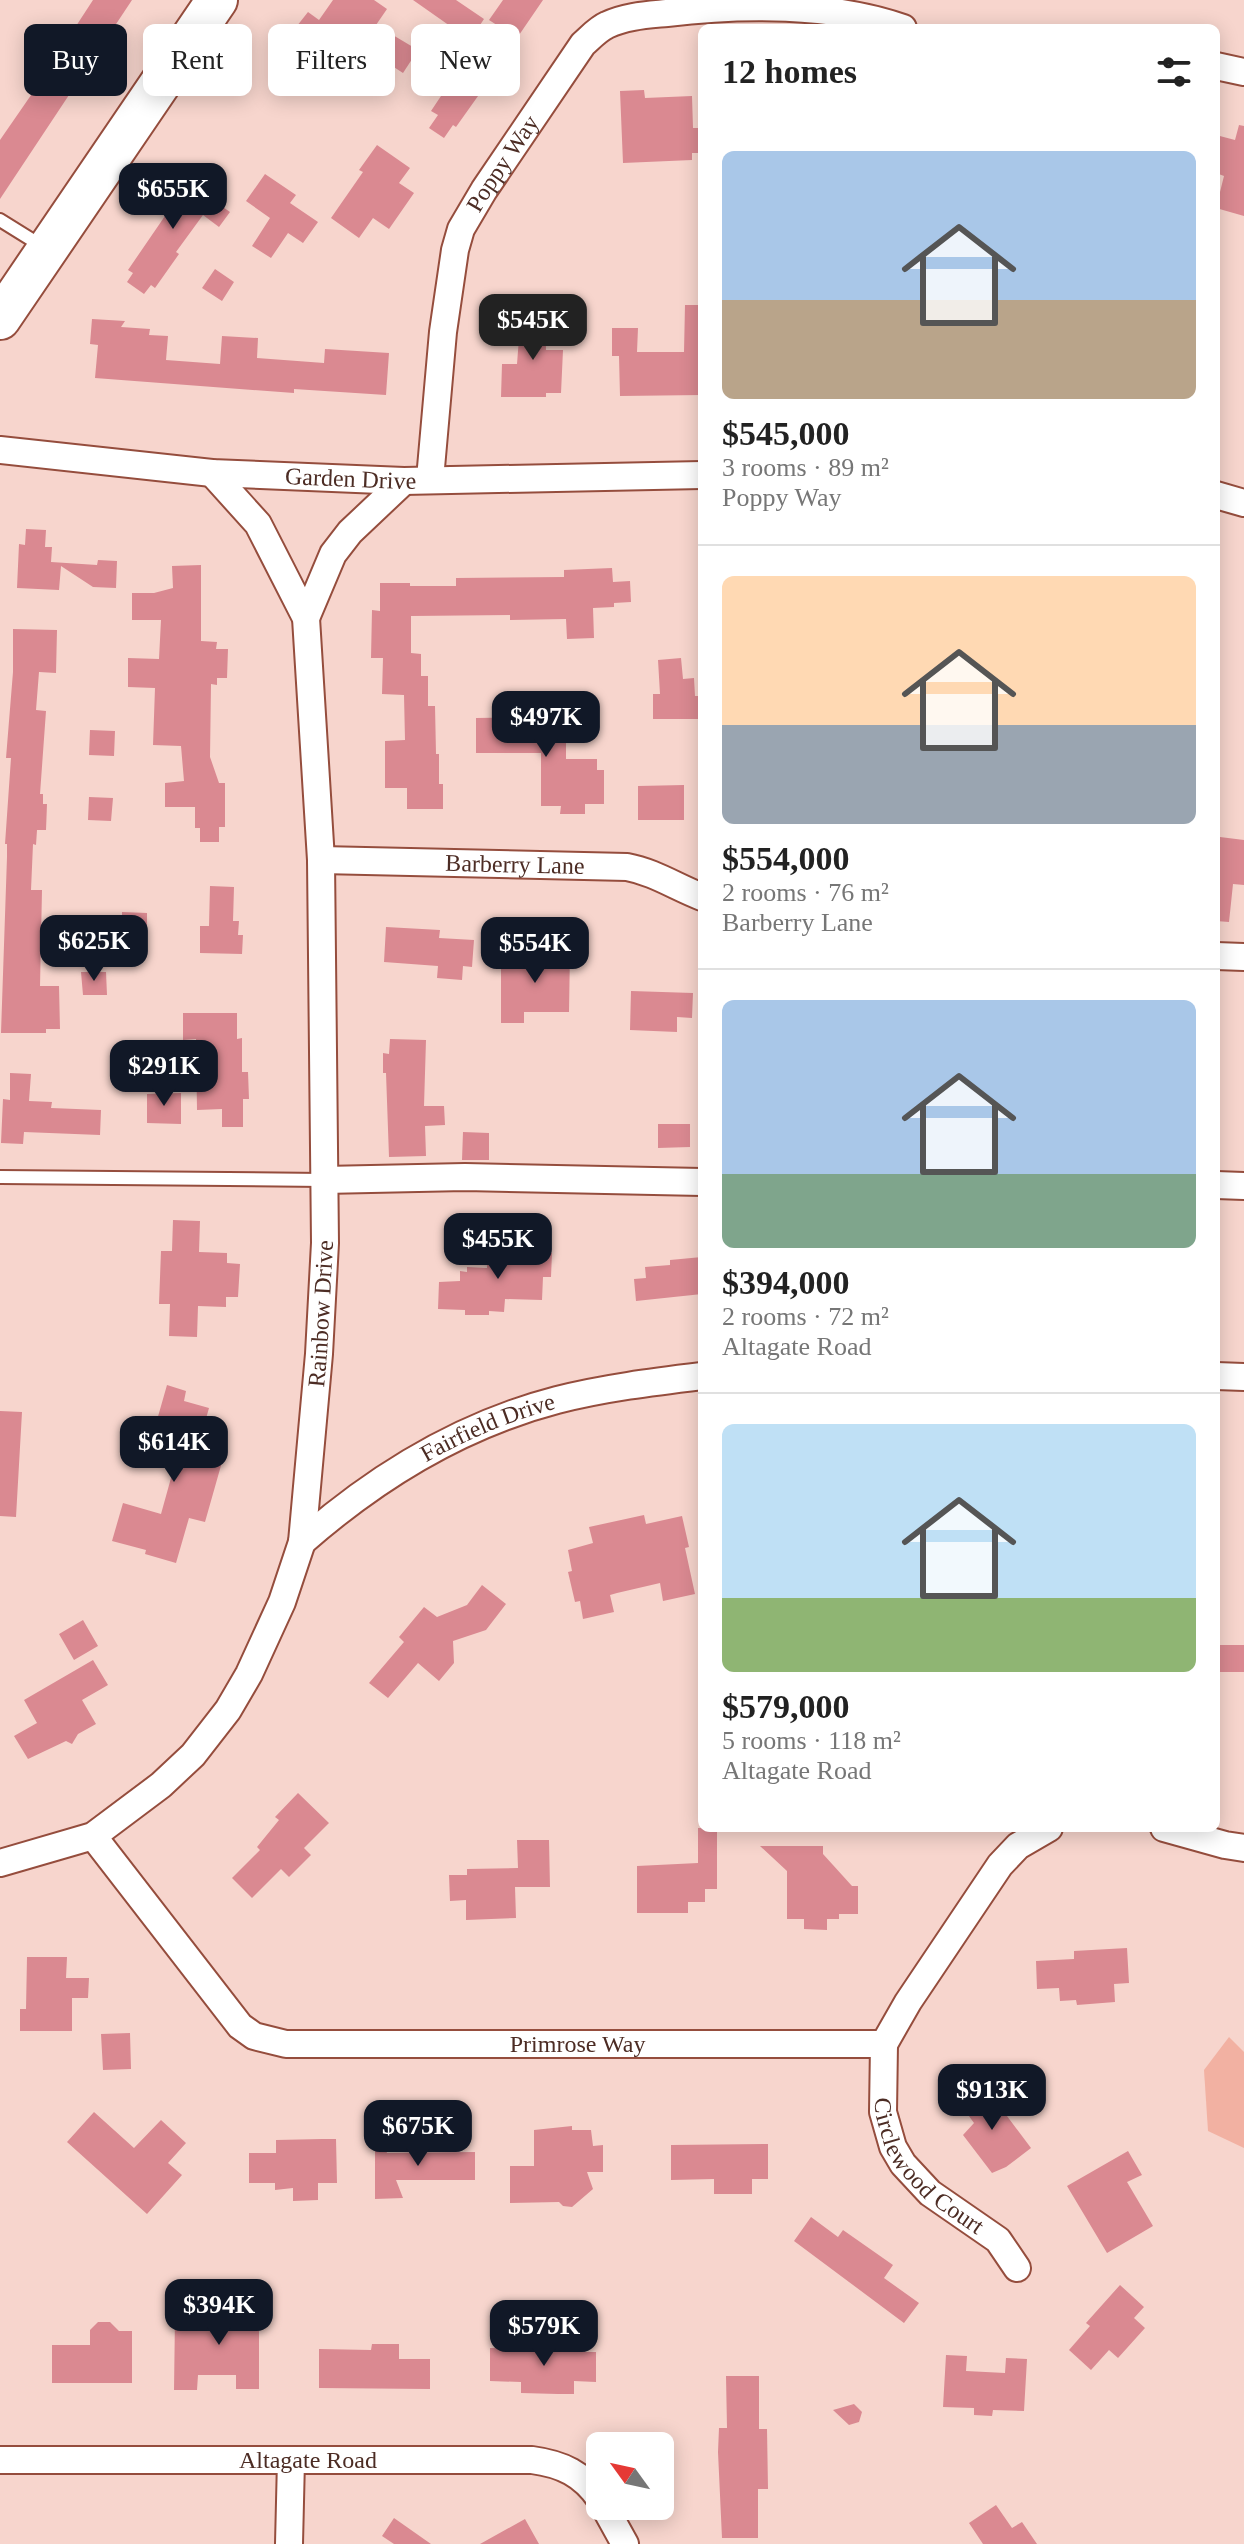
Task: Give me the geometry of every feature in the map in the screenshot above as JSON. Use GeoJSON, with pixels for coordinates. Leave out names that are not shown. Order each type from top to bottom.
{"type":"FeatureCollection","features":[{"type":"Feature","properties":{"kind":"main road"},"geometry":{"type":"LineString","coordinates":[[0,319],[217,0]]}},
{"type":"Feature","properties":{"kind":"street","name":"Poppy Way"},"geometry":{"type":"LineString","coordinates":[[417,480],[461,229],[583,44],[595,32],[632,17],[751,6],[850,15],[887,24]]}},
{"type":"Feature","properties":{"kind":"street"},"geometry":{"type":"LineString","coordinates":[[1220,67],[1244,72]]}},
{"type":"Feature","properties":{"kind":"street","name":"Garden Drive"},"geometry":{"type":"LineString","coordinates":[[0,450],[212,473],[417,480],[698,475]]}},
{"type":"Feature","properties":{"kind":"street","name":"Rainbow Drive"},"geometry":{"type":"LineString","coordinates":[[0,1863],[93,1836],[161,1785],[193,1755],[228,1710],[249,1674],[282,1602],[302,1542],[319,1354],[325,1243],[321,860],[306,618],[258,524],[212,473]]}},
{"type":"Feature","properties":{"kind":"street","name":"Rainbow Drive"},"geometry":{"type":"LineString","coordinates":[[306,618],[333,554],[350,532],[417,480]]}},
{"type":"Feature","properties":{"kind":"street"},"geometry":{"type":"LineString","coordinates":[[1220,496],[1244,503]]}},
{"type":"Feature","properties":{"kind":"street","name":"Barberry Lane"},"geometry":{"type":"LineString","coordinates":[[321,860],[627,867],[649,871],[698,895]]}},
{"type":"Feature","properties":{"kind":"street"},"geometry":{"type":"LineString","coordinates":[[1220,956],[1244,957]]}},
{"type":"Feature","properties":{"kind":"street"},"geometry":{"type":"LineString","coordinates":[[324,1180],[465,1177],[698,1182]]}},
{"type":"Feature","properties":{"kind":"street"},"geometry":{"type":"LineString","coordinates":[[1220,1185],[1244,1186]]}},
{"type":"Feature","properties":{"kind":"street","name":"Fairfield Drive"},"geometry":{"type":"LineString","coordinates":[[302,1542],[337,1511],[418,1456],[472,1429],[556,1400],[639,1383],[698,1376]]}},
{"type":"Feature","properties":{"kind":"street"},"geometry":{"type":"LineString","coordinates":[[1220,1376],[1244,1377]]}},
{"type":"Feature","properties":{"kind":"street"},"geometry":{"type":"LineString","coordinates":[[884,2044],[908,2002],[1000,1865],[1018,1846],[1042,1832]]}},
{"type":"Feature","properties":{"kind":"street"},"geometry":{"type":"LineString","coordinates":[[1178,1832],[1244,1848]]}},
{"type":"Feature","properties":{"kind":"street","name":"Primrose Way"},"geometry":{"type":"LineString","coordinates":[[93,1836],[214,1996],[240,2026],[270,2042],[884,2044]]}},
{"type":"Feature","properties":{"kind":"street","name":"Circlewood Court"},"geometry":{"type":"LineString","coordinates":[[884,2044],[883,2112],[893,2147],[903,2164],[930,2193],[988,2230],[1017,2268]]}},
{"type":"Feature","properties":{"kind":"street","name":"Altagate Road"},"geometry":{"type":"LineString","coordinates":[[0,2460],[532,2460],[568,2469],[586,2482]]}},
{"type":"Feature","properties":{"kind":"street"},"geometry":{"type":"LineString","coordinates":[[289,2544],[291,2460]]}},
{"type":"Feature","properties":{"kind":"street"},"geometry":{"type":"LineString","coordinates":[[612,2520],[625,2544]]}},
{"type":"Feature","properties":{"kind":"lane"},"geometry":{"type":"LineString","coordinates":[[0,220],[47,249]]}},
{"type":"Feature","properties":{"kind":"lane"},"geometry":{"type":"LineString","coordinates":[[0,1177],[324,1180]]}},
{"type":"Feature","properties":{"kind":"shaded area"},"geometry":{"type":"Polygon","coordinates":[[[1229,2037],[1244,2052],[1244,2148],[1208,2131],[1204,2070],[1229,2037]]]}},
{"type":"Feature","properties":{"kind":"building"},"geometry":{"type":"Polygon","coordinates":[[[93,0],[132,0],[116,24],[77,24],[93,0]]]}},
{"type":"Feature","properties":{"kind":"building"},"geometry":{"type":"Polygon","coordinates":[[[333,0],[374,0],[387,9],[377,24],[299,24],[308,12],[319,20],[333,0]]]}},
{"type":"Feature","properties":{"kind":"building"},"geometry":{"type":"Polygon","coordinates":[[[413,0],[456,0],[484,19],[481,24],[447,24],[413,0]]]}},
{"type":"Feature","properties":{"kind":"building"},"geometry":{"type":"Polygon","coordinates":[[[503,0],[543,0],[520,34],[520,24],[495,24],[489,20],[503,0]]]}},
{"type":"Feature","properties":{"kind":"building"},"geometry":{"type":"Polygon","coordinates":[[[395,36],[411,46],[411,61],[403,73],[395,68],[395,36]]]}},
{"type":"Feature","properties":{"kind":"building"},"geometry":{"type":"Polygon","coordinates":[[[644,90],[645,98],[692,96],[693,128],[698,128],[698,153],[692,153],[692,160],[623,163],[620,91],[644,90]]]}},
{"type":"Feature","properties":{"kind":"building"},"geometry":{"type":"Polygon","coordinates":[[[30,96],[68,96],[0,199],[0,140],[30,96]]]}},
{"type":"Feature","properties":{"kind":"building"},"geometry":{"type":"Polygon","coordinates":[[[441,96],[478,96],[444,138],[429,128],[438,115],[431,111],[441,96]]]}},
{"type":"Feature","properties":{"kind":"building"},"geometry":{"type":"Polygon","coordinates":[[[1239,125],[1244,126],[1244,216],[1220,209],[1224,176],[1220,174],[1220,136],[1235,140],[1239,125]]]}},
{"type":"Feature","properties":{"kind":"building"},"geometry":{"type":"Polygon","coordinates":[[[377,145],[410,168],[399,183],[414,193],[389,229],[373,218],[359,238],[331,218],[363,172],[359,170],[377,145]]]}},
{"type":"Feature","properties":{"kind":"building"},"geometry":{"type":"Polygon","coordinates":[[[169,169],[230,212],[219,227],[203,215],[155,288],[151,285],[144,294],[127,282],[133,273],[128,270],[178,197],[159,183],[169,169]]]}},
{"type":"Feature","properties":{"kind":"building"},"geometry":{"type":"Polygon","coordinates":[[[265,174],[296,195],[290,203],[318,222],[303,243],[288,233],[271,258],[252,246],[270,218],[246,201],[265,174]]]}},
{"type":"Feature","properties":{"kind":"building"},"geometry":{"type":"Polygon","coordinates":[[[215,269],[234,282],[222,301],[202,288],[215,269]]]}},
{"type":"Feature","properties":{"kind":"building"},"geometry":{"type":"Polygon","coordinates":[[[685,305],[698,305],[698,395],[620,396],[619,356],[612,356],[612,328],[638,328],[637,352],[684,352],[685,305]]]}},
{"type":"Feature","properties":{"kind":"building"},"geometry":{"type":"Polygon","coordinates":[[[521,312],[545,312],[546,350],[563,350],[561,393],[546,393],[546,397],[501,397],[502,364],[517,364],[521,312]]]}},
{"type":"Feature","properties":{"kind":"building"},"geometry":{"type":"Polygon","coordinates":[[[92,319],[125,321],[121,327],[150,329],[149,335],[168,336],[166,360],[220,364],[222,336],[258,338],[257,358],[324,363],[325,349],[389,353],[386,395],[294,389],[294,393],[95,378],[98,345],[90,344],[92,319]]]}},
{"type":"Feature","properties":{"kind":"building"},"geometry":{"type":"Polygon","coordinates":[[[26,529],[46,530],[45,547],[52,547],[51,562],[97,565],[98,560],[117,561],[116,588],[93,587],[61,566],[59,590],[17,588],[19,544],[25,545],[26,529]]]}},
{"type":"Feature","properties":{"kind":"building"},"geometry":{"type":"Polygon","coordinates":[[[201,565],[201,641],[217,642],[216,649],[228,649],[227,678],[217,678],[217,685],[211,684],[210,757],[219,783],[225,783],[225,827],[219,827],[219,842],[200,842],[200,828],[195,828],[195,807],[165,807],[165,783],[184,781],[181,746],[153,745],[155,688],[128,687],[128,658],[159,659],[161,620],[132,620],[132,593],[154,593],[173,588],[172,566],[201,565]]]}},
{"type":"Feature","properties":{"kind":"building"},"geometry":{"type":"Polygon","coordinates":[[[612,568],[613,582],[630,581],[631,602],[593,608],[594,638],[567,639],[566,619],[510,620],[510,615],[411,616],[411,653],[421,654],[421,676],[428,676],[428,706],[435,706],[436,754],[439,754],[439,784],[443,784],[443,809],[407,809],[407,788],[385,788],[385,741],[405,740],[404,695],[382,694],[383,658],[371,658],[372,610],[380,611],[380,583],[456,586],[456,578],[564,577],[564,570],[612,568]]]}},
{"type":"Feature","properties":{"kind":"building"},"geometry":{"type":"Polygon","coordinates":[[[13,629],[57,630],[56,673],[39,672],[36,710],[46,711],[40,794],[43,794],[43,804],[47,804],[46,830],[37,830],[36,845],[33,844],[31,890],[42,890],[40,986],[59,986],[60,1029],[46,1029],[46,1033],[1,1033],[5,844],[11,758],[6,758],[13,629]]]}},
{"type":"Feature","properties":{"kind":"building"},"geometry":{"type":"Polygon","coordinates":[[[681,658],[683,679],[694,678],[698,719],[653,719],[653,694],[660,694],[658,660],[681,658]]]}},
{"type":"Feature","properties":{"kind":"building"},"geometry":{"type":"Polygon","coordinates":[[[566,717],[566,759],[597,759],[597,770],[604,770],[604,804],[585,804],[585,814],[560,814],[561,806],[541,806],[541,753],[476,753],[476,718],[566,717]]]}},
{"type":"Feature","properties":{"kind":"building"},"geometry":{"type":"Polygon","coordinates":[[[90,730],[115,731],[114,756],[89,755],[90,730]]]}},
{"type":"Feature","properties":{"kind":"building"},"geometry":{"type":"Polygon","coordinates":[[[684,785],[684,820],[638,820],[638,786],[684,785]]]}},
{"type":"Feature","properties":{"kind":"building"},"geometry":{"type":"Polygon","coordinates":[[[89,797],[113,798],[111,821],[88,820],[89,797]]]}},
{"type":"Feature","properties":{"kind":"building"},"geometry":{"type":"Polygon","coordinates":[[[1220,837],[1244,840],[1244,885],[1233,884],[1229,922],[1220,921],[1220,837]]]}},
{"type":"Feature","properties":{"kind":"building"},"geometry":{"type":"Polygon","coordinates":[[[210,886],[234,887],[233,921],[239,921],[238,935],[243,935],[242,954],[200,953],[200,926],[209,926],[210,886]]]}},
{"type":"Feature","properties":{"kind":"building"},"geometry":{"type":"Polygon","coordinates":[[[122,912],[147,913],[147,940],[122,939],[122,912]]]}},
{"type":"Feature","properties":{"kind":"building"},"geometry":{"type":"Polygon","coordinates":[[[386,927],[440,930],[439,938],[474,940],[472,967],[463,966],[462,980],[437,978],[438,966],[384,962],[386,927]]]}},
{"type":"Feature","properties":{"kind":"building"},"geometry":{"type":"Polygon","coordinates":[[[517,951],[570,951],[569,1012],[524,1012],[524,1023],[501,1023],[501,961],[517,961],[517,951]]]}},
{"type":"Feature","properties":{"kind":"building"},"geometry":{"type":"Polygon","coordinates":[[[81,972],[106,972],[107,995],[83,995],[81,972]]]}},
{"type":"Feature","properties":{"kind":"building"},"geometry":{"type":"Polygon","coordinates":[[[631,991],[693,993],[692,1018],[677,1017],[677,1032],[630,1030],[631,991]]]}},
{"type":"Feature","properties":{"kind":"building"},"geometry":{"type":"Polygon","coordinates":[[[183,1013],[237,1013],[237,1039],[242,1038],[242,1072],[248,1072],[249,1099],[243,1099],[243,1127],[222,1127],[222,1109],[197,1110],[196,1039],[183,1040],[183,1013]]]}},
{"type":"Feature","properties":{"kind":"building"},"geometry":{"type":"Polygon","coordinates":[[[390,1039],[426,1040],[424,1106],[444,1106],[445,1125],[425,1126],[426,1156],[389,1157],[383,1053],[389,1054],[390,1039]]]}},
{"type":"Feature","properties":{"kind":"building"},"geometry":{"type":"Polygon","coordinates":[[[10,1073],[31,1074],[29,1101],[52,1102],[51,1108],[101,1110],[100,1135],[24,1132],[23,1144],[1,1143],[3,1099],[10,1100],[10,1073]]]}},
{"type":"Feature","properties":{"kind":"building"},"geometry":{"type":"Polygon","coordinates":[[[181,1093],[181,1124],[147,1123],[147,1094],[181,1093]]]}},
{"type":"Feature","properties":{"kind":"building"},"geometry":{"type":"Polygon","coordinates":[[[658,1124],[690,1124],[690,1147],[658,1148],[658,1124]]]}},
{"type":"Feature","properties":{"kind":"building"},"geometry":{"type":"Polygon","coordinates":[[[463,1132],[489,1133],[489,1160],[462,1160],[463,1132]]]}},
{"type":"Feature","properties":{"kind":"building"},"geometry":{"type":"Polygon","coordinates":[[[173,1220],[200,1221],[199,1252],[227,1253],[227,1263],[240,1264],[238,1297],[226,1297],[226,1307],[198,1306],[197,1337],[169,1336],[170,1304],[159,1304],[161,1251],[172,1251],[173,1220]]]}},
{"type":"Feature","properties":{"kind":"building"},"geometry":{"type":"Polygon","coordinates":[[[499,1241],[523,1242],[523,1252],[552,1253],[551,1277],[543,1277],[542,1300],[505,1299],[504,1312],[489,1311],[489,1315],[465,1315],[465,1310],[438,1309],[439,1282],[460,1281],[460,1271],[467,1272],[467,1267],[487,1268],[488,1253],[499,1254],[499,1241]]]}},
{"type":"Feature","properties":{"kind":"building"},"geometry":{"type":"Polygon","coordinates":[[[698,1257],[698,1294],[636,1301],[634,1279],[646,1278],[645,1267],[670,1265],[670,1260],[698,1257]]]}},
{"type":"Feature","properties":{"kind":"building"},"geometry":{"type":"Polygon","coordinates":[[[167,1385],[186,1391],[184,1401],[209,1408],[196,1454],[222,1462],[205,1522],[189,1518],[176,1563],[145,1554],[146,1550],[112,1541],[123,1503],[161,1514],[181,1442],[153,1434],[167,1385]]]}},
{"type":"Feature","properties":{"kind":"building"},"geometry":{"type":"Polygon","coordinates":[[[0,1411],[22,1412],[16,1517],[0,1516],[0,1411]]]}},
{"type":"Feature","properties":{"kind":"building"},"geometry":{"type":"Polygon","coordinates":[[[644,1515],[646,1524],[682,1516],[695,1594],[663,1601],[660,1583],[610,1595],[614,1612],[583,1619],[580,1601],[575,1602],[568,1572],[572,1571],[568,1550],[593,1543],[589,1527],[644,1515]]]}},
{"type":"Feature","properties":{"kind":"building"},"geometry":{"type":"Polygon","coordinates":[[[482,1585],[506,1604],[486,1630],[453,1641],[454,1663],[439,1681],[418,1663],[388,1698],[369,1683],[404,1642],[399,1637],[424,1607],[437,1617],[467,1605],[482,1585]]]}},
{"type":"Feature","properties":{"kind":"building"},"geometry":{"type":"Polygon","coordinates":[[[83,1620],[98,1646],[74,1660],[59,1634],[83,1620]]]}},
{"type":"Feature","properties":{"kind":"building"},"geometry":{"type":"Polygon","coordinates":[[[1220,1645],[1244,1645],[1244,1672],[1220,1672],[1220,1645]]]}},
{"type":"Feature","properties":{"kind":"building"},"geometry":{"type":"Polygon","coordinates":[[[93,1660],[108,1685],[82,1700],[96,1724],[78,1734],[72,1744],[66,1741],[28,1759],[14,1736],[37,1723],[24,1700],[93,1660]]]}},
{"type":"Feature","properties":{"kind":"building"},"geometry":{"type":"Polygon","coordinates":[[[298,1793],[329,1823],[304,1848],[311,1855],[289,1877],[281,1869],[252,1898],[232,1878],[260,1850],[257,1847],[279,1820],[275,1817],[298,1793]]]}},
{"type":"Feature","properties":{"kind":"building"},"geometry":{"type":"Polygon","coordinates":[[[698,1832],[717,1832],[717,1889],[705,1889],[705,1902],[688,1902],[688,1913],[637,1913],[637,1866],[698,1863],[698,1832]]]}},
{"type":"Feature","properties":{"kind":"building"},"geometry":{"type":"Polygon","coordinates":[[[517,1840],[549,1840],[550,1887],[515,1887],[516,1918],[466,1920],[466,1900],[450,1901],[449,1875],[467,1875],[467,1869],[518,1868],[517,1840]]]}},
{"type":"Feature","properties":{"kind":"building"},"geometry":{"type":"Polygon","coordinates":[[[760,1846],[823,1846],[823,1854],[852,1886],[858,1886],[858,1914],[839,1914],[839,1919],[827,1919],[827,1930],[804,1929],[804,1919],[787,1919],[787,1871],[760,1846]]]}},
{"type":"Feature","properties":{"kind":"building"},"geometry":{"type":"Polygon","coordinates":[[[1127,1948],[1129,1983],[1114,1984],[1115,2002],[1077,2005],[1076,2000],[1060,2001],[1059,1988],[1037,1989],[1036,1961],[1074,1959],[1074,1951],[1127,1948]]]}},
{"type":"Feature","properties":{"kind":"building"},"geometry":{"type":"Polygon","coordinates":[[[27,1957],[67,1957],[66,1978],[89,1978],[88,1998],[72,1998],[72,2031],[20,2031],[20,2009],[26,2009],[27,1957]]]}},
{"type":"Feature","properties":{"kind":"building"},"geometry":{"type":"Polygon","coordinates":[[[130,2033],[131,2069],[103,2070],[101,2034],[130,2033]]]}},
{"type":"Feature","properties":{"kind":"building"},"geometry":{"type":"Polygon","coordinates":[[[980,2085],[1031,2148],[1006,2167],[992,2173],[963,2135],[974,2123],[958,2101],[980,2085]]]}},
{"type":"Feature","properties":{"kind":"building"},"geometry":{"type":"Polygon","coordinates":[[[94,2112],[134,2148],[161,2120],[186,2143],[168,2163],[182,2175],[147,2214],[67,2142],[94,2112]]]}},
{"type":"Feature","properties":{"kind":"building"},"geometry":{"type":"Polygon","coordinates":[[[572,2126],[572,2130],[591,2130],[593,2146],[603,2145],[603,2172],[587,2172],[593,2189],[572,2207],[559,2202],[510,2203],[510,2166],[534,2166],[534,2130],[572,2126]]]}},
{"type":"Feature","properties":{"kind":"building"},"geometry":{"type":"Polygon","coordinates":[[[378,2127],[387,2153],[475,2152],[475,2180],[396,2180],[403,2198],[375,2199],[375,2128],[378,2127]]]}},
{"type":"Feature","properties":{"kind":"building"},"geometry":{"type":"Polygon","coordinates":[[[336,2139],[337,2183],[318,2183],[318,2200],[293,2201],[293,2188],[275,2190],[275,2183],[249,2183],[249,2153],[276,2153],[276,2140],[336,2139]]]}},
{"type":"Feature","properties":{"kind":"building"},"geometry":{"type":"Polygon","coordinates":[[[768,2144],[768,2179],[752,2179],[752,2194],[714,2194],[714,2179],[671,2180],[671,2145],[768,2144]]]}},
{"type":"Feature","properties":{"kind":"building"},"geometry":{"type":"Polygon","coordinates":[[[1128,2151],[1142,2175],[1127,2182],[1153,2226],[1107,2253],[1067,2186],[1128,2151]]]}},
{"type":"Feature","properties":{"kind":"building"},"geometry":{"type":"Polygon","coordinates":[[[811,2217],[838,2237],[843,2230],[893,2265],[884,2278],[919,2303],[904,2323],[794,2241],[811,2217]]]}},
{"type":"Feature","properties":{"kind":"building"},"geometry":{"type":"Polygon","coordinates":[[[1120,2285],[1144,2307],[1134,2318],[1145,2328],[1118,2358],[1109,2350],[1091,2370],[1069,2350],[1090,2326],[1086,2323],[1120,2285]]]}},
{"type":"Feature","properties":{"kind":"building"},"geometry":{"type":"Polygon","coordinates":[[[229,2301],[259,2301],[259,2389],[236,2389],[236,2375],[198,2375],[197,2390],[174,2390],[175,2317],[229,2318],[229,2301]]]}},
{"type":"Feature","properties":{"kind":"building"},"geometry":{"type":"Polygon","coordinates":[[[98,2322],[110,2322],[119,2331],[132,2331],[132,2383],[52,2383],[52,2345],[90,2345],[90,2330],[98,2322]]]}},
{"type":"Feature","properties":{"kind":"building"},"geometry":{"type":"Polygon","coordinates":[[[372,2344],[399,2344],[399,2359],[430,2359],[430,2389],[319,2388],[319,2349],[371,2350],[372,2344]]]}},
{"type":"Feature","properties":{"kind":"building"},"geometry":{"type":"Polygon","coordinates":[[[559,2344],[586,2345],[585,2352],[596,2352],[596,2382],[574,2381],[574,2394],[558,2394],[521,2393],[521,2382],[490,2381],[490,2348],[559,2349],[559,2344]]]}},
{"type":"Feature","properties":{"kind":"building"},"geometry":{"type":"Polygon","coordinates":[[[946,2355],[967,2356],[966,2371],[1005,2373],[1006,2358],[1027,2359],[1024,2411],[993,2410],[992,2416],[974,2415],[974,2408],[943,2407],[946,2355]]]}},
{"type":"Feature","properties":{"kind":"building"},"geometry":{"type":"Polygon","coordinates":[[[726,2376],[759,2376],[759,2429],[767,2429],[768,2489],[758,2489],[758,2538],[722,2538],[718,2452],[719,2428],[727,2428],[726,2376]]]}},
{"type":"Feature","properties":{"kind":"building"},"geometry":{"type":"Polygon","coordinates":[[[854,2404],[862,2412],[859,2422],[849,2425],[833,2410],[854,2404]]]}},
{"type":"Feature","properties":{"kind":"building"},"geometry":{"type":"Polygon","coordinates":[[[996,2505],[1012,2528],[1022,2522],[1037,2544],[983,2544],[969,2523],[996,2505]]]}},
{"type":"Feature","properties":{"kind":"building"},"geometry":{"type":"Polygon","coordinates":[[[394,2518],[431,2544],[394,2544],[382,2536],[394,2518]]]}},
{"type":"Feature","properties":{"kind":"building"},"geometry":{"type":"Polygon","coordinates":[[[525,2519],[539,2544],[480,2544],[525,2519]]]}}]}
